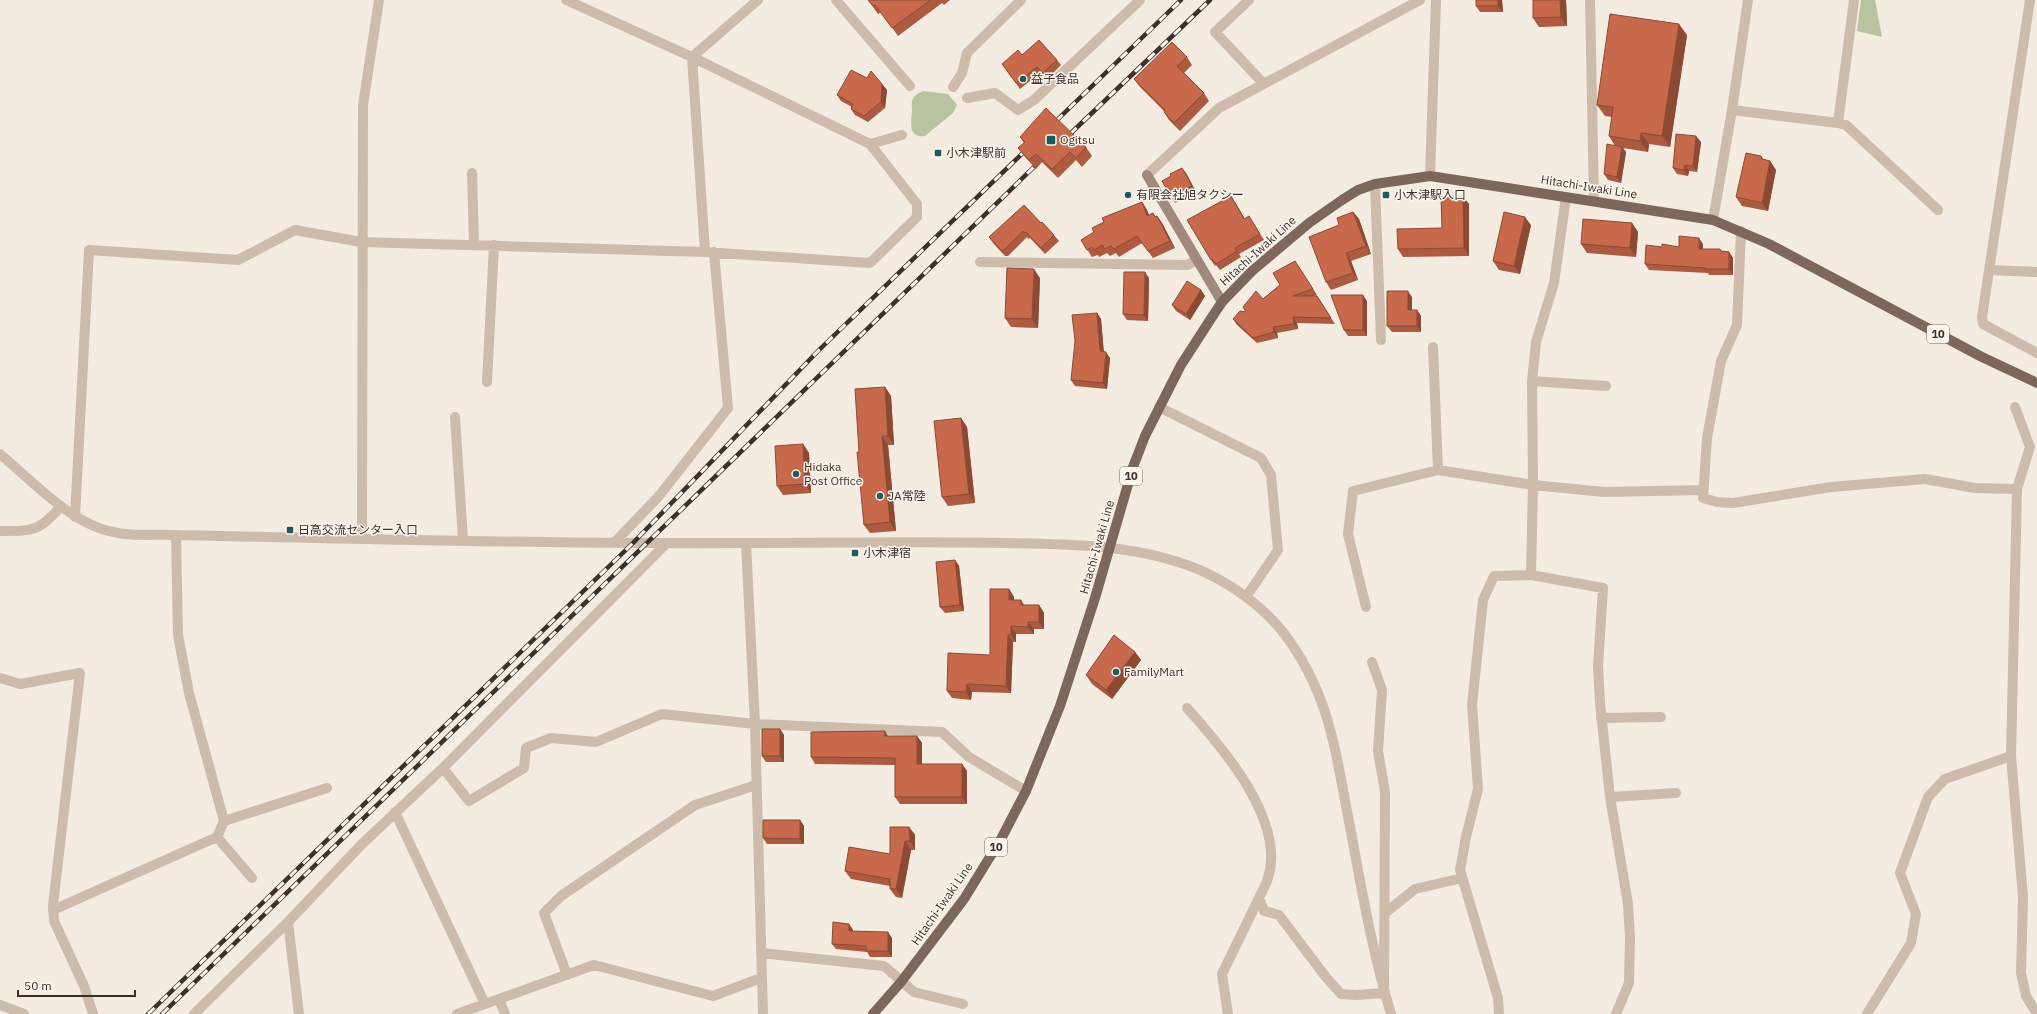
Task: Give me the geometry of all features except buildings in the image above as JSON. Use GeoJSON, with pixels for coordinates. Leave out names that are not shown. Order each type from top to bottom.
{"type":"FeatureCollection","features":[{"type":"Feature","properties":{"kind":"main road"},"geometry":{"type":"LineString","coordinates":[[1147,175],[1222,302]]}},
{"type":"Feature","properties":{"kind":"main road","name":"Hitachi-Iwaki Line"},"geometry":{"type":"LineString","coordinates":[[872,1014],[902,982],[964,899],[1001,839],[1026,791],[1060,706],[1095,598],[1133,466],[1159,407],[1181,365],[1222,302],[1252,271],[1309,223],[1353,193],[1375,184],[1430,176],[1713,220],[1769,244],[1982,357],[2037,383]]}},
{"type":"Feature","properties":{"kind":"street"},"geometry":{"type":"LineString","coordinates":[[362,539],[361,242],[363,106],[378,0]]}},
{"type":"Feature","properties":{"kind":"street"},"geometry":{"type":"LineString","coordinates":[[76,517],[89,250],[238,260],[295,230],[361,242],[474,244],[710,252],[870,263],[917,217],[917,204],[870,144],[692,57],[566,0]]}},
{"type":"Feature","properties":{"kind":"street"},"geometry":{"type":"LineString","coordinates":[[692,57],[758,0]]}},
{"type":"Feature","properties":{"kind":"street"},"geometry":{"type":"LineString","coordinates":[[836,0],[910,86]]}},
{"type":"Feature","properties":{"kind":"street"},"geometry":{"type":"LineString","coordinates":[[953,87],[962,73],[967,53],[1021,0]]}},
{"type":"Feature","properties":{"kind":"street"},"geometry":{"type":"LineString","coordinates":[[967,98],[995,93],[1018,110],[1034,100],[1140,0]]}},
{"type":"Feature","properties":{"kind":"street"},"geometry":{"type":"LineString","coordinates":[[1249,0],[1215,32],[1263,83]]}},
{"type":"Feature","properties":{"kind":"street"},"geometry":{"type":"LineString","coordinates":[[1147,175],[1219,108],[1420,0]]}},
{"type":"Feature","properties":{"kind":"street"},"geometry":{"type":"LineString","coordinates":[[1430,176],[1436,0]]}},
{"type":"Feature","properties":{"kind":"street"},"geometry":{"type":"LineString","coordinates":[[1590,0],[1594,201]]}},
{"type":"Feature","properties":{"kind":"street"},"geometry":{"type":"LineString","coordinates":[[1713,220],[1732,110],[1748,0]]}},
{"type":"Feature","properties":{"kind":"street"},"geometry":{"type":"LineString","coordinates":[[1838,123],[1854,0]]}},
{"type":"Feature","properties":{"kind":"street"},"geometry":{"type":"LineString","coordinates":[[2030,0],[1990,270],[1982,312],[1983,324],[2037,353]]}},
{"type":"Feature","properties":{"kind":"street"},"geometry":{"type":"LineString","coordinates":[[615,542],[659,496],[728,408],[710,252],[692,57]]}},
{"type":"Feature","properties":{"kind":"street"},"geometry":{"type":"LineString","coordinates":[[1732,110],[1846,125],[1938,210]]}},
{"type":"Feature","properties":{"kind":"street"},"geometry":{"type":"LineString","coordinates":[[870,144],[902,135]]}},
{"type":"Feature","properties":{"kind":"street"},"geometry":{"type":"LineString","coordinates":[[472,174],[474,244]]}},
{"type":"Feature","properties":{"kind":"street"},"geometry":{"type":"LineString","coordinates":[[1375,184],[1381,340]]}},
{"type":"Feature","properties":{"kind":"street"},"geometry":{"type":"LineString","coordinates":[[1531,575],[1533,485],[1532,382],[1536,342],[1554,282],[1566,197]]}},
{"type":"Feature","properties":{"kind":"street"},"geometry":{"type":"LineString","coordinates":[[1741,231],[1737,325],[1721,361],[1707,438],[1703,498],[1717,502],[1733,503],[1831,487],[1926,479],[1975,488],[2017,489]]}},
{"type":"Feature","properties":{"kind":"street"},"geometry":{"type":"LineString","coordinates":[[487,382],[494,245]]}},
{"type":"Feature","properties":{"kind":"street"},"geometry":{"type":"LineString","coordinates":[[980,262],[1187,265],[1197,260]]}},
{"type":"Feature","properties":{"kind":"street"},"geometry":{"type":"LineString","coordinates":[[1990,270],[2037,272]]}},
{"type":"Feature","properties":{"kind":"street"},"geometry":{"type":"LineString","coordinates":[[1433,348],[1438,470]]}},
{"type":"Feature","properties":{"kind":"street"},"geometry":{"type":"LineString","coordinates":[[1532,382],[1606,386]]}},
{"type":"Feature","properties":{"kind":"street"},"geometry":{"type":"LineString","coordinates":[[1159,407],[1261,458],[1271,475],[1278,550],[1246,597]]}},
{"type":"Feature","properties":{"kind":"street"},"geometry":{"type":"LineString","coordinates":[[2015,407],[2030,447],[2017,489],[2011,756],[2023,897],[2022,973],[2026,996],[2036,1014]]}},
{"type":"Feature","properties":{"kind":"street"},"geometry":{"type":"LineString","coordinates":[[455,418],[463,540]]}},
{"type":"Feature","properties":{"kind":"street"},"geometry":{"type":"LineString","coordinates":[[0,454],[76,517],[92,526],[110,532],[362,539],[667,543],[946,541],[1057,544],[1109,548],[1176,561],[1214,577],[1246,597],[1281,630],[1311,676],[1323,702],[1333,738],[1384,993],[1391,1014]]}},
{"type":"Feature","properties":{"kind":"street"},"geometry":{"type":"LineString","coordinates":[[1366,607],[1348,534],[1353,491],[1438,470],[1533,485],[1604,492],[1703,490]]}},
{"type":"Feature","properties":{"kind":"street"},"geometry":{"type":"LineString","coordinates":[[0,531],[28,531],[40,527],[61,506]]}},
{"type":"Feature","properties":{"kind":"street"},"geometry":{"type":"LineString","coordinates":[[53,910],[217,837],[224,821],[189,693],[178,635],[176,535]]}},
{"type":"Feature","properties":{"kind":"street"},"geometry":{"type":"LineString","coordinates":[[194,1014],[288,922],[362,844],[443,768],[667,543]]}},
{"type":"Feature","properties":{"kind":"street"},"geometry":{"type":"LineString","coordinates":[[746,543],[755,724],[763,1014]]}},
{"type":"Feature","properties":{"kind":"street"},"geometry":{"type":"LineString","coordinates":[[1499,1014],[1498,998],[1460,870],[1466,837],[1478,789],[1472,705],[1483,600],[1494,576],[1531,575],[1603,588],[1598,666],[1601,718],[1610,797],[1628,904],[1630,937],[1629,983],[1616,1014]]}},
{"type":"Feature","properties":{"kind":"street"},"geometry":{"type":"LineString","coordinates":[[1372,662],[1382,690],[1378,751],[1384,792],[1384,993]]}},
{"type":"Feature","properties":{"kind":"street"},"geometry":{"type":"LineString","coordinates":[[0,678],[20,684],[80,673],[53,910],[54,921],[84,986],[93,1014]]}},
{"type":"Feature","properties":{"kind":"street"},"geometry":{"type":"LineString","coordinates":[[1187,708],[1213,737],[1235,766],[1260,811],[1269,836],[1271,854],[1268,878],[1244,925],[1222,974],[1228,1014]]}},
{"type":"Feature","properties":{"kind":"street"},"geometry":{"type":"LineString","coordinates":[[443,768],[469,801],[524,768],[526,748],[551,738],[596,742],[662,714],[755,724],[942,732],[969,757],[1026,791]]}},
{"type":"Feature","properties":{"kind":"street"},"geometry":{"type":"LineString","coordinates":[[1601,718],[1661,717]]}},
{"type":"Feature","properties":{"kind":"street"},"geometry":{"type":"LineString","coordinates":[[1866,1014],[1911,943],[1916,914],[1900,873],[1928,797],[1945,779],[2011,756]]}},
{"type":"Feature","properties":{"kind":"street"},"geometry":{"type":"LineString","coordinates":[[567,975],[544,913],[561,896],[695,805],[756,785]]}},
{"type":"Feature","properties":{"kind":"street"},"geometry":{"type":"LineString","coordinates":[[224,821],[327,788]]}},
{"type":"Feature","properties":{"kind":"street"},"geometry":{"type":"LineString","coordinates":[[1610,797],[1676,793]]}},
{"type":"Feature","properties":{"kind":"street"},"geometry":{"type":"LineString","coordinates":[[395,812],[485,1004]]}},
{"type":"Feature","properties":{"kind":"street"},"geometry":{"type":"LineString","coordinates":[[217,837],[252,878]]}},
{"type":"Feature","properties":{"kind":"street"},"geometry":{"type":"LineString","coordinates":[[1385,914],[1415,889],[1462,878]]}},
{"type":"Feature","properties":{"kind":"street"},"geometry":{"type":"LineString","coordinates":[[1259,898],[1264,911],[1279,915],[1325,976],[1341,994],[1356,995],[1384,993]]}},
{"type":"Feature","properties":{"kind":"street"},"geometry":{"type":"LineString","coordinates":[[288,922],[299,1014]]}},
{"type":"Feature","properties":{"kind":"street"},"geometry":{"type":"LineString","coordinates":[[761,953],[884,966],[914,992],[963,1004]]}},
{"type":"Feature","properties":{"kind":"street"},"geometry":{"type":"LineString","coordinates":[[457,1014],[594,965],[713,996],[761,978]]}},
{"type":"Feature","properties":{"kind":"street"},"geometry":{"type":"LineString","coordinates":[[499,999],[505,1014]]}},
{"type":"Feature","properties":{"kind":"street"},"geometry":{"type":"LineString","coordinates":[[0,1005],[24,1014]]}},
{"type":"Feature","properties":{"kind":"green space"},"geometry":{"type":"Polygon","coordinates":[[[1861,0],[1875,0],[1882,37],[1857,31],[1861,0]]]}},
{"type":"Feature","properties":{"kind":"green space"},"geometry":{"type":"Polygon","coordinates":[[[923,91],[948,94],[957,105],[953,113],[925,136],[920,136],[913,132],[911,125],[912,100],[917,94],[923,91]]]}},
{"type":"Feature","properties":{"kind":"railway"},"geometry":{"type":"LineString","coordinates":[[1056,121],[1181,0]]}},
{"type":"Feature","properties":{"kind":"railway"},"geometry":{"type":"LineString","coordinates":[[1070,134],[1210,0]]}},
{"type":"Feature","properties":{"kind":"railway"},"geometry":{"type":"LineString","coordinates":[[148,1014],[633,543],[819,350],[1028,148]]}},
{"type":"Feature","properties":{"kind":"railway"},"geometry":{"type":"LineString","coordinates":[[162,1014],[1034,167]]}},
{"type":"Feature","properties":{"kind":"place","name":"益子食品"},"geometry":{"type":"Point","coordinates":[1023,79]}},
{"type":"Feature","properties":{"kind":"place","name":"Ogitsu"},"geometry":{"type":"Point","coordinates":[1051,140]}},
{"type":"Feature","properties":{"kind":"place","name":"小木津駅前"},"geometry":{"type":"Point","coordinates":[938,153]}},
{"type":"Feature","properties":{"kind":"place","name":"有限会社旭タクシー"},"geometry":{"type":"Point","coordinates":[1128,195]}},
{"type":"Feature","properties":{"kind":"place","name":"小木津駅入口"},"geometry":{"type":"Point","coordinates":[1386,195]}},
{"type":"Feature","properties":{"kind":"place","name":"Hidaka Post Office"},"geometry":{"type":"Point","coordinates":[796,474]}},
{"type":"Feature","properties":{"kind":"place","name":"JA常陸"},"geometry":{"type":"Point","coordinates":[880,496]}},
{"type":"Feature","properties":{"kind":"place","name":"日高交流センター入口"},"geometry":{"type":"Point","coordinates":[290,530]}},
{"type":"Feature","properties":{"kind":"place","name":"小木津宿"},"geometry":{"type":"Point","coordinates":[855,553]}},
{"type":"Feature","properties":{"kind":"place","name":"FamilyMart"},"geometry":{"type":"Point","coordinates":[1116,672]}}]}
